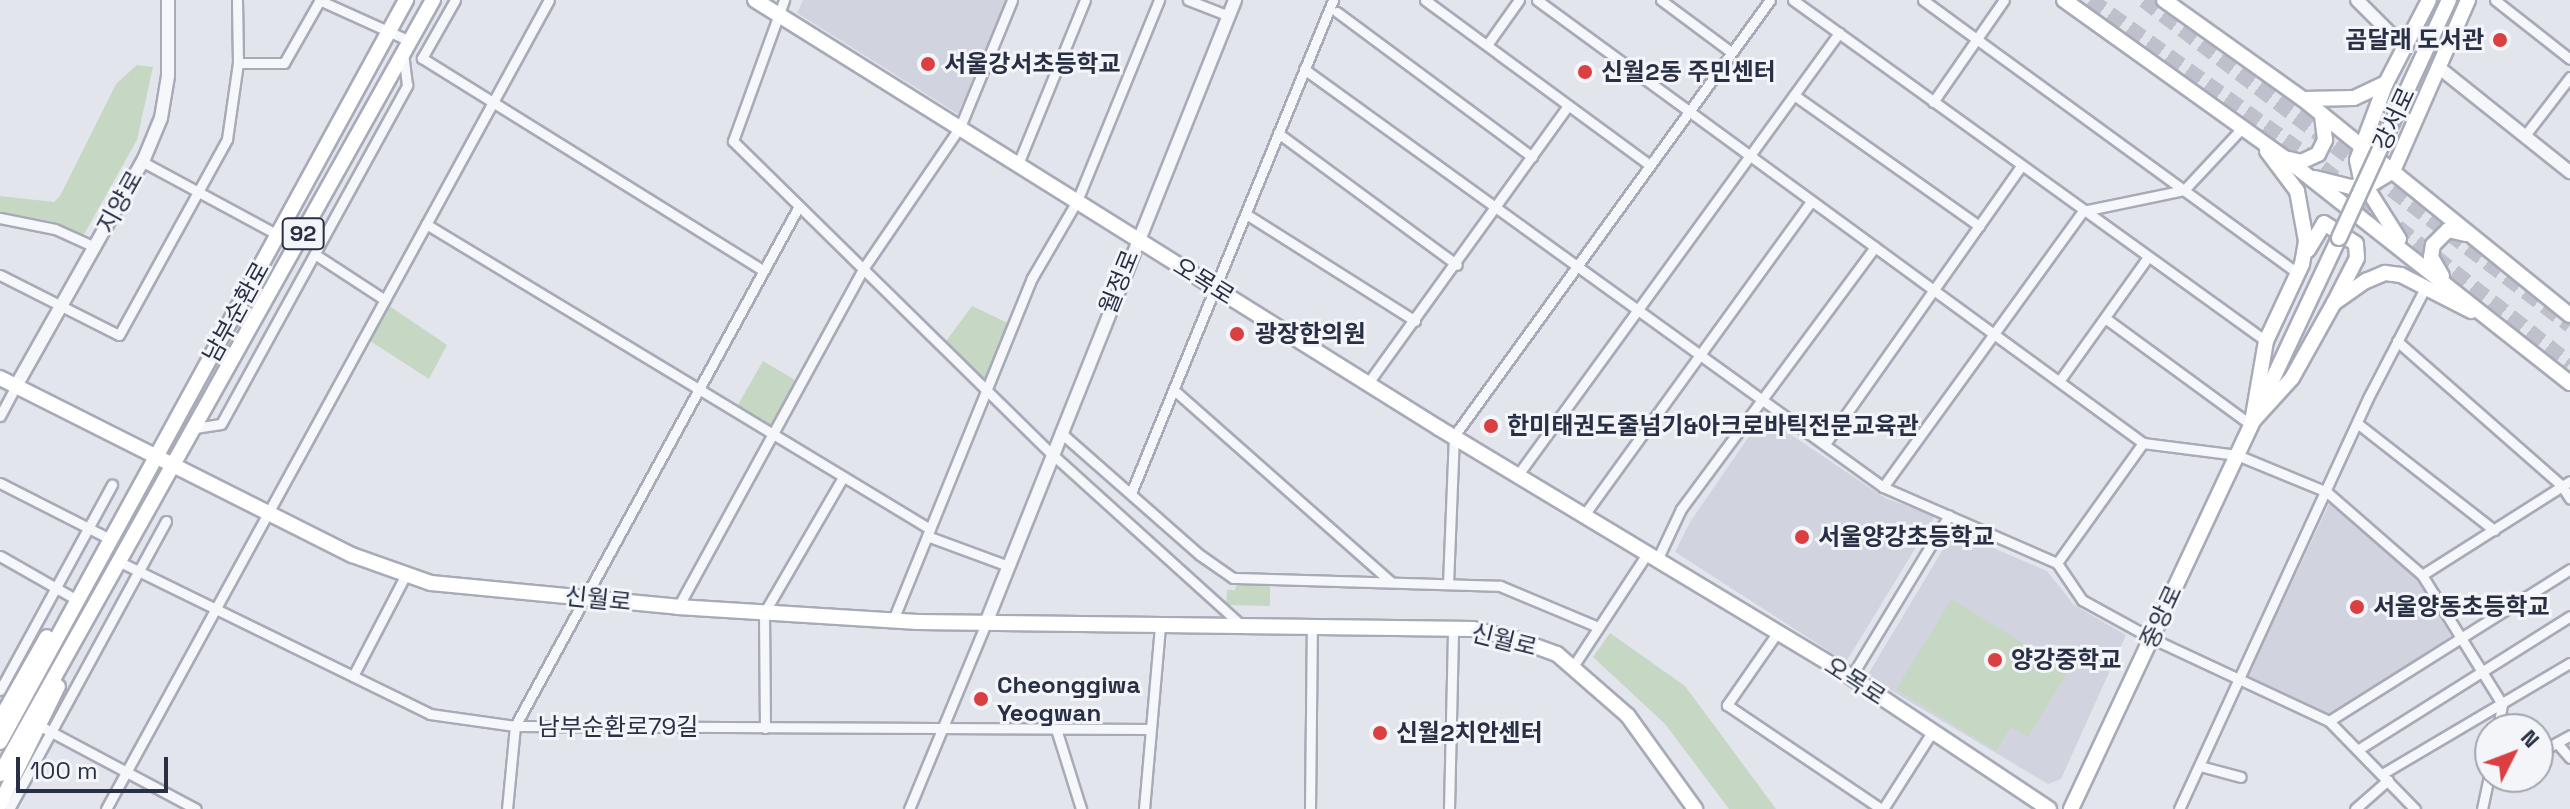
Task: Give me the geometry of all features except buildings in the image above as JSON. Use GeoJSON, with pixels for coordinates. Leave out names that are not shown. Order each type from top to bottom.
{"type":"FeatureCollection","features":[{"type":"Feature","properties":{"kind":"main road","name":"남부순환로"},"geometry":{"type":"LineString","coordinates":[[0,742],[153,457],[406,0]]}},
{"type":"Feature","properties":{"kind":"main road","name":"남부순환로"},"geometry":{"type":"LineString","coordinates":[[0,774],[122,563],[433,0]]}},
{"type":"Feature","properties":{"kind":"main road","name":"오목로"},"geometry":{"type":"LineString","coordinates":[[755,0],[781,7],[960,127],[1136,239],[1517,476],[1851,677],[2049,809]]}},
{"type":"Feature","properties":{"kind":"main road"},"geometry":{"type":"LineString","coordinates":[[2064,0],[2285,158],[2570,383]]}},
{"type":"Feature","properties":{"kind":"main road"},"geometry":{"type":"LineString","coordinates":[[2164,0],[2303,99],[2361,147],[2395,166],[2420,193],[2570,315]]}},
{"type":"Feature","properties":{"kind":"main road"},"geometry":{"type":"LineString","coordinates":[[2408,253],[2364,185],[2357,160],[2386,83],[2429,0]]}},
{"type":"Feature","properties":{"kind":"main road","name":"강서로"},"geometry":{"type":"LineString","coordinates":[[2339,238],[2449,0]]}},
{"type":"Feature","properties":{"kind":"main road"},"geometry":{"type":"LineString","coordinates":[[2307,175],[2364,185],[2395,166],[2442,70],[2468,0]]}},
{"type":"Feature","properties":{"kind":"main road"},"geometry":{"type":"LineString","coordinates":[[2303,99],[2354,98],[2386,83]]}},
{"type":"Feature","properties":{"kind":"main road"},"geometry":{"type":"LineString","coordinates":[[2285,158],[2301,162],[2318,154],[2325,140],[2322,114]]}},
{"type":"Feature","properties":{"kind":"main road"},"geometry":{"type":"LineString","coordinates":[[2373,116],[2387,143],[2410,139]]}},
{"type":"Feature","properties":{"kind":"main road"},"geometry":{"type":"LineString","coordinates":[[2248,131],[2297,191],[2306,241],[2300,269]]}},
{"type":"Feature","properties":{"kind":"main road"},"geometry":{"type":"LineString","coordinates":[[2324,223],[2356,244],[2357,258],[2292,378],[2251,423],[2266,341],[2324,223]]}},
{"type":"Feature","properties":{"kind":"main road"},"geometry":{"type":"LineString","coordinates":[[2446,283],[2431,257],[2438,236],[2456,230],[2477,239]]}},
{"type":"Feature","properties":{"kind":"main road","name":"중앙로"},"geometry":{"type":"LineString","coordinates":[[2071,809],[2339,238]]}},
{"type":"Feature","properties":{"kind":"main road"},"geometry":{"type":"LineString","coordinates":[[2334,303],[2385,273],[2426,286],[2498,324]]}},
{"type":"Feature","properties":{"kind":"main road","name":"신월로"},"geometry":{"type":"LineString","coordinates":[[0,378],[352,555],[431,583],[678,607],[893,620],[1453,629],[1513,638],[1557,654],[1628,716],[1695,809]]}},
{"type":"Feature","properties":{"kind":"main road","name":"남부순환로"},"geometry":{"type":"LineString","coordinates":[[0,720],[70,596],[110,539]]}},
{"type":"Feature","properties":{"kind":"main road","name":"남부순환로"},"geometry":{"type":"LineString","coordinates":[[6,804],[48,730],[75,643]]}},
{"type":"Feature","properties":{"kind":"street","name":"지양로"},"geometry":{"type":"LineString","coordinates":[[16,386],[143,162],[161,118],[168,76],[168,0]]}},
{"type":"Feature","properties":{"kind":"street"},"geometry":{"type":"LineString","coordinates":[[0,275],[119,335],[227,139],[238,63],[237,0]]}},
{"type":"Feature","properties":{"kind":"street"},"geometry":{"type":"LineString","coordinates":[[238,63],[284,63],[320,0],[389,32],[407,47]]}},
{"type":"Feature","properties":{"kind":"street"},"geometry":{"type":"LineString","coordinates":[[455,0],[422,58],[763,270]]}},
{"type":"Feature","properties":{"kind":"street"},"geometry":{"type":"LineString","coordinates":[[106,809],[549,0]]}},
{"type":"Feature","properties":{"kind":"street"},"geometry":{"type":"LineString","coordinates":[[678,607],[863,269],[960,127],[1012,0]]}},
{"type":"Feature","properties":{"kind":"street"},"geometry":{"type":"LineString","coordinates":[[1018,164],[1085,0]]}},
{"type":"Feature","properties":{"kind":"street"},"geometry":{"type":"LineString","coordinates":[[893,620],[1032,278],[1077,201],[1159,0]]}},
{"type":"Feature","properties":{"kind":"street"},"geometry":{"type":"LineString","coordinates":[[1188,0],[1229,16]]}},
{"type":"Feature","properties":{"kind":"street","name":"월정로"},"geometry":{"type":"LineString","coordinates":[[986,623],[1136,239],[1235,0]]}},
{"type":"Feature","properties":{"kind":"street"},"geometry":{"type":"LineString","coordinates":[[1131,493],[1333,0]]}},
{"type":"Feature","properties":{"kind":"street"},"geometry":{"type":"LineString","coordinates":[[1425,0],[1650,165]]}},
{"type":"Feature","properties":{"kind":"street"},"geometry":{"type":"LineString","coordinates":[[1487,45],[1519,0]]}},
{"type":"Feature","properties":{"kind":"street"},"geometry":{"type":"LineString","coordinates":[[1537,0],[1686,113],[1996,332],[2143,443],[2237,455],[2327,492],[2422,575],[2502,704],[2501,713]]}},
{"type":"Feature","properties":{"kind":"street"},"geometry":{"type":"LineString","coordinates":[[1661,0],[1731,52]]}},
{"type":"Feature","properties":{"kind":"street"},"geometry":{"type":"LineString","coordinates":[[1448,584],[1454,436],[1579,269],[1686,113],[1770,0]]}},
{"type":"Feature","properties":{"kind":"street"},"geometry":{"type":"LineString","coordinates":[[1793,0],[2266,341]]}},
{"type":"Feature","properties":{"kind":"street"},"geometry":{"type":"LineString","coordinates":[[1923,0],[2184,190],[2300,269]]}},
{"type":"Feature","properties":{"kind":"street"},"geometry":{"type":"LineString","coordinates":[[1933,102],[2004,0]]}},
{"type":"Feature","properties":{"kind":"street"},"geometry":{"type":"LineString","coordinates":[[2357,0],[2404,47]]}},
{"type":"Feature","properties":{"kind":"street"},"geometry":{"type":"LineString","coordinates":[[2495,0],[2570,59]]}},
{"type":"Feature","properties":{"kind":"street"},"geometry":{"type":"LineString","coordinates":[[781,7],[733,141],[1052,454],[1242,626]]}},
{"type":"Feature","properties":{"kind":"street"},"geometry":{"type":"LineString","coordinates":[[1337,12],[1532,157]]}},
{"type":"Feature","properties":{"kind":"street"},"geometry":{"type":"LineString","coordinates":[[1517,476],[1839,33]]}},
{"type":"Feature","properties":{"kind":"street","name":"남부순환로"},"geometry":{"type":"LineString","coordinates":[[195,428],[221,424],[316,255],[407,85],[407,47]]}},
{"type":"Feature","properties":{"kind":"street"},"geometry":{"type":"LineString","coordinates":[[1304,69],[1883,487],[2057,563],[2082,600],[2151,638],[2329,721],[2415,809]]}},
{"type":"Feature","properties":{"kind":"street"},"geometry":{"type":"LineString","coordinates":[[2442,70],[2570,172]]}},
{"type":"Feature","properties":{"kind":"street"},"geometry":{"type":"LineString","coordinates":[[2526,134],[2570,77]]}},
{"type":"Feature","properties":{"kind":"street"},"geometry":{"type":"LineString","coordinates":[[1794,95],[1979,226]]}},
{"type":"Feature","properties":{"kind":"street"},"geometry":{"type":"LineString","coordinates":[[1368,383],[1457,265],[1568,106]]}},
{"type":"Feature","properties":{"kind":"street"},"geometry":{"type":"LineString","coordinates":[[1883,487],[2083,211],[2184,190],[2248,131]]}},
{"type":"Feature","properties":{"kind":"street"},"geometry":{"type":"LineString","coordinates":[[1278,133],[1457,265]]}},
{"type":"Feature","properties":{"kind":"street"},"geometry":{"type":"LineString","coordinates":[[143,162],[278,235]]}},
{"type":"Feature","properties":{"kind":"street"},"geometry":{"type":"LineString","coordinates":[[1825,444],[2021,166]]}},
{"type":"Feature","properties":{"kind":"street"},"geometry":{"type":"LineString","coordinates":[[1584,515],[1811,201]]}},
{"type":"Feature","properties":{"kind":"street"},"geometry":{"type":"LineString","coordinates":[[507,809],[515,726],[799,206]]}},
{"type":"Feature","properties":{"kind":"street"},"geometry":{"type":"LineString","coordinates":[[1246,214],[1415,321]]}},
{"type":"Feature","properties":{"kind":"street"},"geometry":{"type":"LineString","coordinates":[[0,218],[55,229],[95,247]]}},
{"type":"Feature","properties":{"kind":"street"},"geometry":{"type":"LineString","coordinates":[[426,224],[698,388],[928,532],[1008,566]]}},
{"type":"Feature","properties":{"kind":"street"},"geometry":{"type":"LineString","coordinates":[[1572,668],[1760,399],[1875,247]]}},
{"type":"Feature","properties":{"kind":"street"},"geometry":{"type":"LineString","coordinates":[[316,255],[385,300]]}},
{"type":"Feature","properties":{"kind":"street"},"geometry":{"type":"LineString","coordinates":[[2060,380],[2148,257]]}},
{"type":"Feature","properties":{"kind":"street"},"geometry":{"type":"LineString","coordinates":[[2179,809],[2357,423],[2426,286]]}},
{"type":"Feature","properties":{"kind":"street"},"geometry":{"type":"LineString","coordinates":[[2105,318],[2251,423]]}},
{"type":"Feature","properties":{"kind":"street"},"geometry":{"type":"LineString","coordinates":[[2397,341],[2566,484],[2570,499]]}},
{"type":"Feature","properties":{"kind":"street"},"geometry":{"type":"LineString","coordinates":[[0,416],[16,386]]}},
{"type":"Feature","properties":{"kind":"street"},"geometry":{"type":"LineString","coordinates":[[1174,390],[1391,582]]}},
{"type":"Feature","properties":{"kind":"street"},"geometry":{"type":"LineString","coordinates":[[2357,423],[2494,530]]}},
{"type":"Feature","properties":{"kind":"street"},"geometry":{"type":"LineString","coordinates":[[1060,432],[1233,578],[1500,586],[1598,627]]}},
{"type":"Feature","properties":{"kind":"street"},"geometry":{"type":"LineString","coordinates":[[2057,563],[2143,443]]}},
{"type":"Feature","properties":{"kind":"street"},"geometry":{"type":"LineString","coordinates":[[765,728],[764,613],[843,477]]}},
{"type":"Feature","properties":{"kind":"street"},"geometry":{"type":"LineString","coordinates":[[0,483],[110,539]]}},
{"type":"Feature","properties":{"kind":"street"},"geometry":{"type":"LineString","coordinates":[[2422,575],[2566,484]]}},
{"type":"Feature","properties":{"kind":"street"},"geometry":{"type":"LineString","coordinates":[[0,690],[112,485]]}},
{"type":"Feature","properties":{"kind":"street"},"geometry":{"type":"LineString","coordinates":[[1851,677],[1949,515]]}},
{"type":"Feature","properties":{"kind":"street","name":"남부순환로"},"geometry":{"type":"LineString","coordinates":[[48,730],[166,521]]}},
{"type":"Feature","properties":{"kind":"street"},"geometry":{"type":"LineString","coordinates":[[1,558],[70,596]]}},
{"type":"Feature","properties":{"kind":"street","name":"남부순환로79길"},"geometry":{"type":"LineString","coordinates":[[122,563],[430,714],[515,726],[1150,729]]}},
{"type":"Feature","properties":{"kind":"street"},"geometry":{"type":"LineString","coordinates":[[2329,721],[2570,569]]}},
{"type":"Feature","properties":{"kind":"street"},"geometry":{"type":"LineString","coordinates":[[353,676],[406,574]]}},
{"type":"Feature","properties":{"kind":"street"},"geometry":{"type":"LineString","coordinates":[[2359,749],[2570,616]]}},
{"type":"Feature","properties":{"kind":"street"},"geometry":{"type":"LineString","coordinates":[[909,809],[986,623]]}},
{"type":"Feature","properties":{"kind":"street"},"geometry":{"type":"LineString","coordinates":[[1144,809],[1160,625]]}},
{"type":"Feature","properties":{"kind":"street"},"geometry":{"type":"LineString","coordinates":[[1310,809],[1312,627]]}},
{"type":"Feature","properties":{"kind":"street"},"geometry":{"type":"LineString","coordinates":[[1449,809],[1453,629]]}},
{"type":"Feature","properties":{"kind":"street"},"geometry":{"type":"LineString","coordinates":[[1777,633],[1727,705],[1882,809],[1932,732]]}},
{"type":"Feature","properties":{"kind":"street"},"geometry":{"type":"LineString","coordinates":[[2355,809],[2385,777],[2570,663]]}},
{"type":"Feature","properties":{"kind":"street"},"geometry":{"type":"LineString","coordinates":[[1056,729],[1081,809]]}},
{"type":"Feature","properties":{"kind":"street"},"geometry":{"type":"LineString","coordinates":[[48,730],[196,809]]}},
{"type":"Feature","properties":{"kind":"street"},"geometry":{"type":"LineString","coordinates":[[2554,745],[2570,735]]}},
{"type":"Feature","properties":{"kind":"street"},"geometry":{"type":"LineString","coordinates":[[2557,743],[2570,758]]}},
{"type":"Feature","properties":{"kind":"street"},"geometry":{"type":"LineString","coordinates":[[2200,766],[2241,777]]}},
{"type":"Feature","properties":{"kind":"shaded area","name":"서울강서초등학교"},"geometry":{"type":"Polygon","coordinates":[[[803,0],[1006,0],[958,114],[797,13],[803,0]]]}},
{"type":"Feature","properties":{"kind":"shaded area","name":"서울양강초등학교"},"geometry":{"type":"Polygon","coordinates":[[[1763,416],[1885,498],[1935,516],[1846,662],[1675,552],[1690,522],[1763,416]]]}},
{"type":"Feature","properties":{"kind":"shaded area","name":"서울양동초등학교"},"geometry":{"type":"Polygon","coordinates":[[[2330,502],[2417,579],[2451,636],[2331,715],[2248,676],[2330,502]]]}},
{"type":"Feature","properties":{"kind":"shaded area"},"geometry":{"type":"Polygon","coordinates":[[[1954,531],[2047,571],[2074,605],[2126,635],[2061,779],[2048,784],[1867,676],[1954,531]]]}},
{"type":"Feature","properties":{"kind":"green space"},"geometry":{"type":"Polygon","coordinates":[[[137,65],[153,67],[137,140],[83,236],[50,221],[0,212],[0,196],[54,202],[60,196],[116,84],[137,65]]]}},
{"type":"Feature","properties":{"kind":"green space"},"geometry":{"type":"Polygon","coordinates":[[[385,303],[447,345],[429,379],[364,337],[385,303]]]}},
{"type":"Feature","properties":{"kind":"green space"},"geometry":{"type":"Polygon","coordinates":[[[972,306],[1010,324],[992,376],[981,380],[944,344],[972,306]]]}},
{"type":"Feature","properties":{"kind":"green space"},"geometry":{"type":"Polygon","coordinates":[[[763,361],[800,383],[771,432],[735,410],[763,361]]]}},
{"type":"Feature","properties":{"kind":"green space"},"geometry":{"type":"Polygon","coordinates":[[[1237,583],[1270,586],[1270,606],[1226,605],[1227,590],[1235,590],[1237,583]]]}},
{"type":"Feature","properties":{"kind":"green space"},"geometry":{"type":"Polygon","coordinates":[[[1952,599],[2068,672],[2028,737],[2011,727],[1996,751],[1896,689],[1952,599]]]}},
{"type":"Feature","properties":{"kind":"green space"},"geometry":{"type":"Polygon","coordinates":[[[1610,633],[1685,686],[1776,809],[1729,809],[1665,724],[1593,657],[1610,633]]]}},
{"type":"Feature","properties":{"kind":"tunnel"},"geometry":{"type":"LineString","coordinates":[[2090,0],[2303,153],[2570,364]]}},
{"type":"Feature","properties":{"kind":"tunnel"},"geometry":{"type":"LineString","coordinates":[[2144,0],[2570,325]]}},
{"type":"Feature","properties":{"kind":"place","name":"곰달래 도서관"},"geometry":{"type":"Point","coordinates":[2500,40]}},
{"type":"Feature","properties":{"kind":"place","name":"서울강서초등학교"},"geometry":{"type":"Point","coordinates":[928,64]}},
{"type":"Feature","properties":{"kind":"place","name":"신월2동 주민센터"},"geometry":{"type":"Point","coordinates":[1585,72]}},
{"type":"Feature","properties":{"kind":"place","name":"광장한의원"},"geometry":{"type":"Point","coordinates":[1237,334]}},
{"type":"Feature","properties":{"kind":"place","name":"한미태권도줄넘기&아크로바틱전문교육관"},"geometry":{"type":"Point","coordinates":[1491,426]}},
{"type":"Feature","properties":{"kind":"place","name":"서울양강초등학교"},"geometry":{"type":"Point","coordinates":[1802,537]}},
{"type":"Feature","properties":{"kind":"place","name":"서울양동초등학교"},"geometry":{"type":"Point","coordinates":[2357,607]}},
{"type":"Feature","properties":{"kind":"place","name":"양강중학교"},"geometry":{"type":"Point","coordinates":[1995,660]}},
{"type":"Feature","properties":{"kind":"place","name":"Cheonggiwa Yeogwan"},"geometry":{"type":"Point","coordinates":[981,699]}},
{"type":"Feature","properties":{"kind":"place","name":"신월2치안센터"},"geometry":{"type":"Point","coordinates":[1380,733]}}]}
